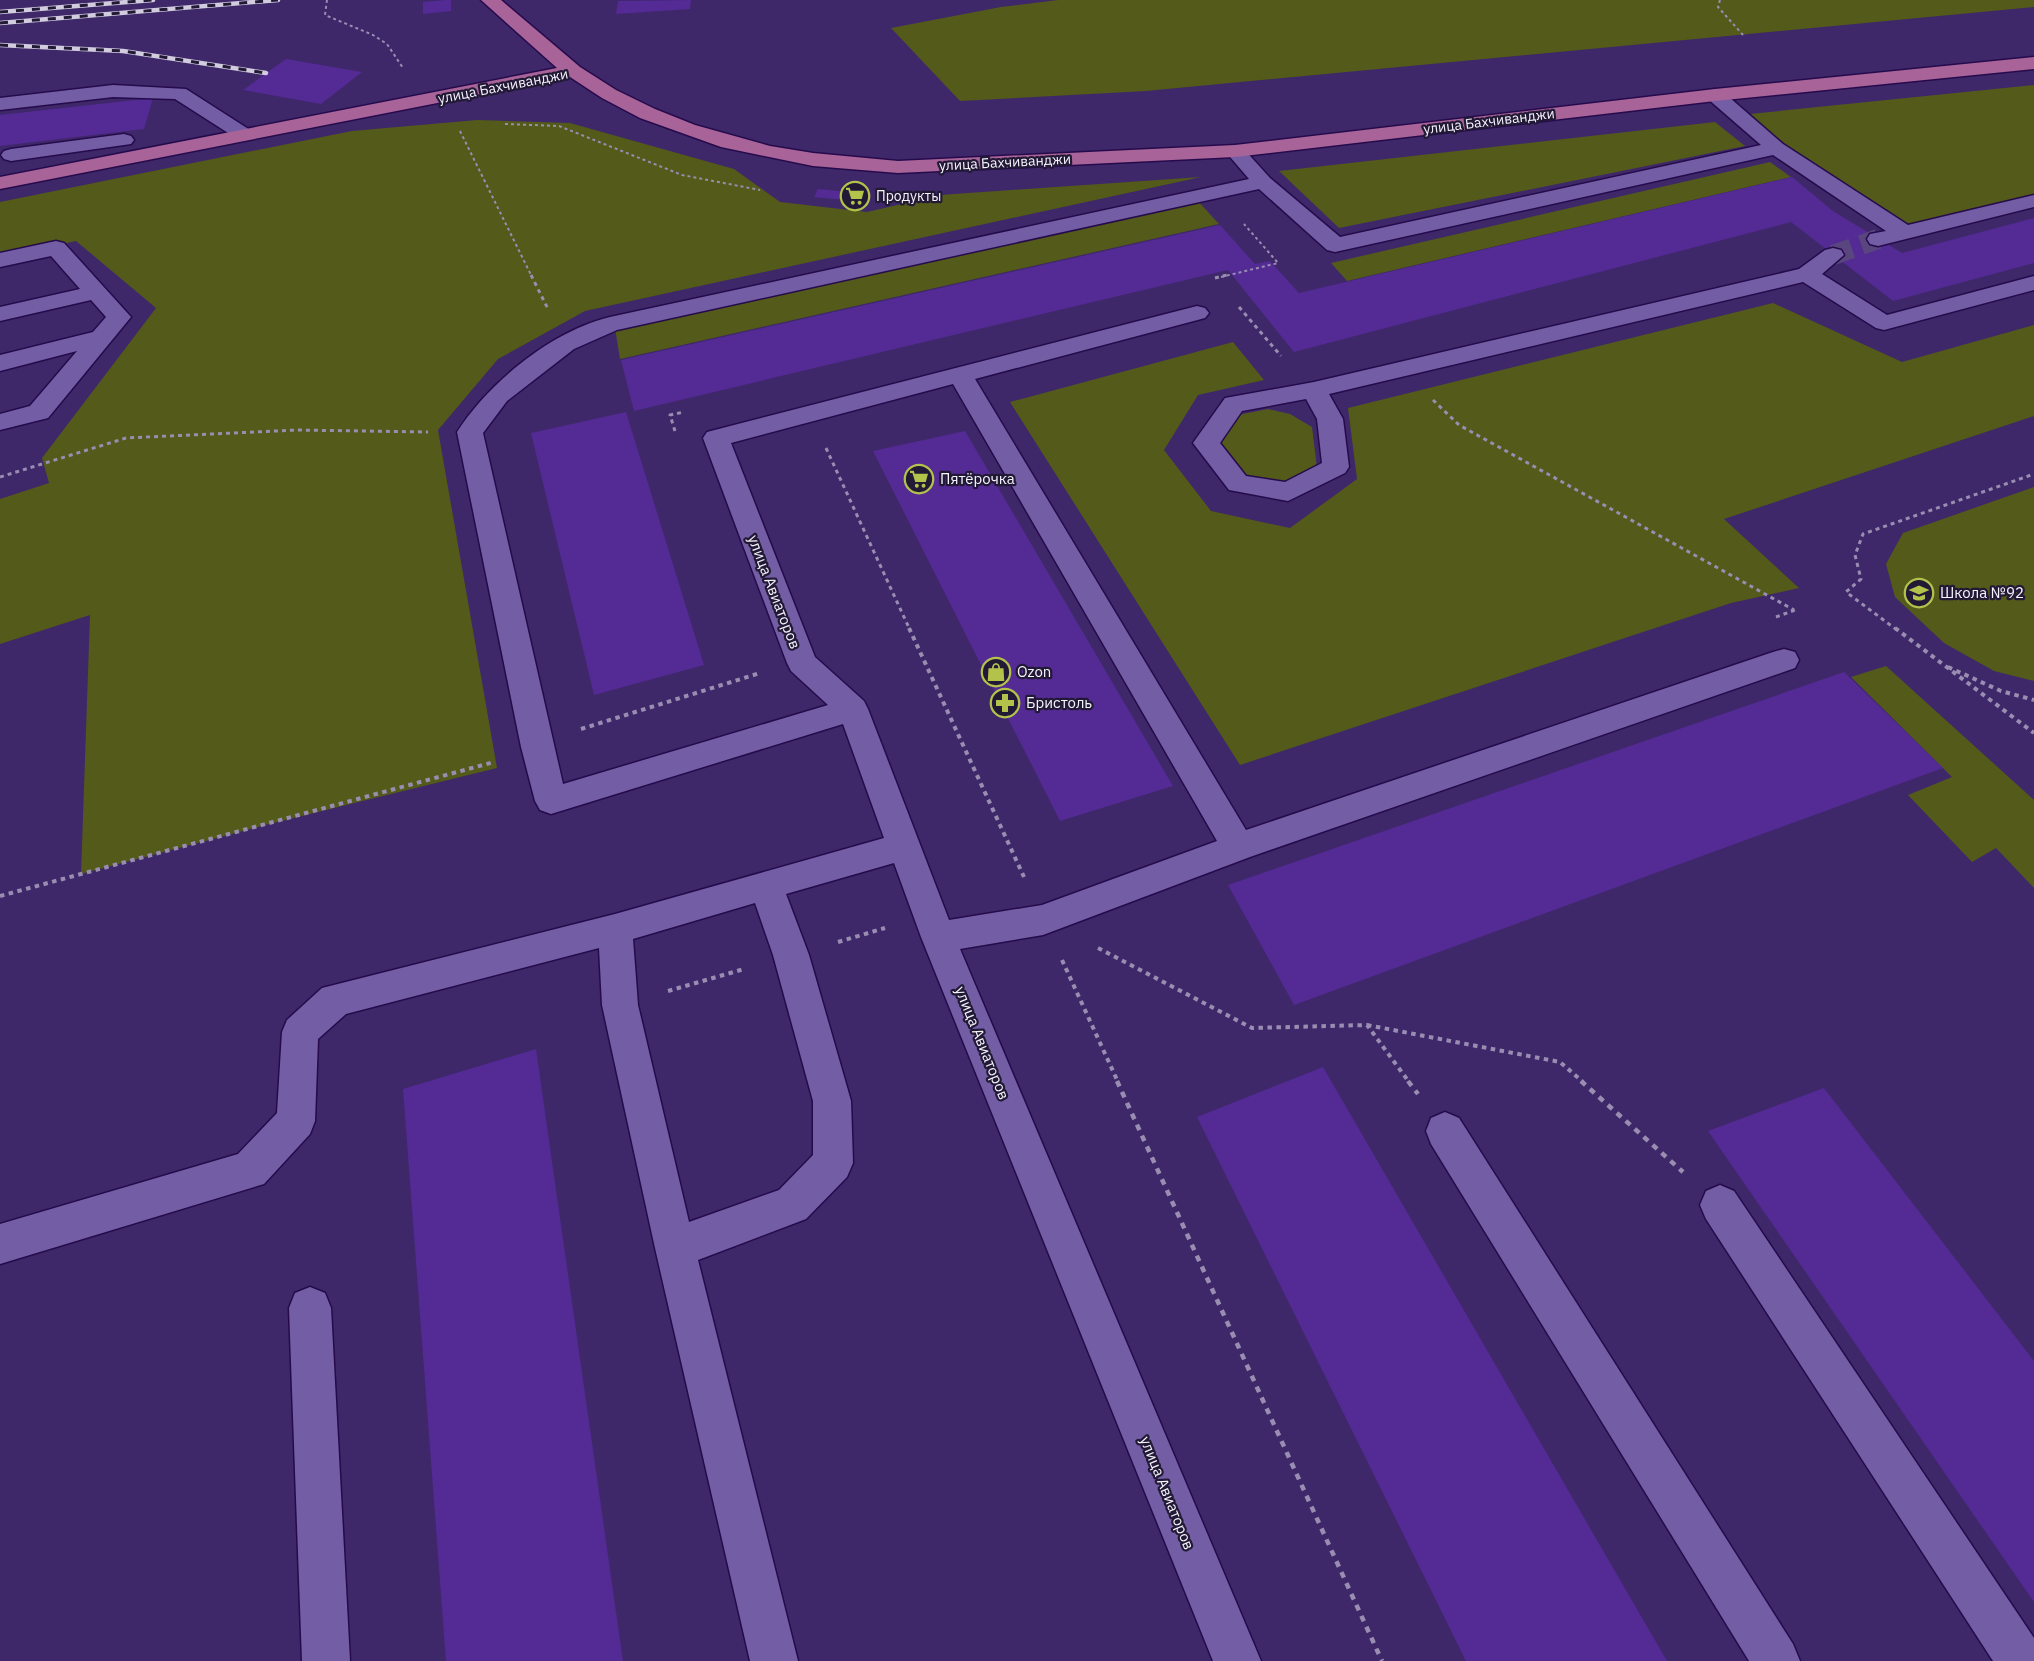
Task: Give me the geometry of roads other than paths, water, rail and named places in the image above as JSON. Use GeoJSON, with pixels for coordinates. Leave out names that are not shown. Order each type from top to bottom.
{"type":"FeatureCollection","features":[{"type":"Feature","properties":{"kind":"main road"},"geometry":{"type":"LineString","coordinates":[[490,0],[573,71]]}},
{"type":"Feature","properties":{"kind":"main road","name":"улица Бахчиванджи"},"geometry":{"type":"LineString","coordinates":[[0,183],[573,71],[656,118],[707,136],[764,152],[843,165],[898,167],[1235,151],[1715,94],[2034,63]]}},
{"type":"Feature","properties":{"kind":"street"},"geometry":{"type":"LineString","coordinates":[[0,104],[113,92],[179,93],[243,134]]}},
{"type":"Feature","properties":{"kind":"street"},"geometry":{"type":"LineString","coordinates":[[1715,94],[1776,148],[1904,233]]}},
{"type":"Feature","properties":{"kind":"street"},"geometry":{"type":"LineString","coordinates":[[6,156],[124,140]]}},
{"type":"Feature","properties":{"kind":"street"},"geometry":{"type":"LineString","coordinates":[[1235,151],[1263,182],[1291,204],[1335,245],[1776,148]]}},
{"type":"Feature","properties":{"kind":"street"},"geometry":{"type":"LineString","coordinates":[[6,156],[24,179]]}},
{"type":"Feature","properties":{"kind":"street"},"geometry":{"type":"LineString","coordinates":[[853,709],[551,801],[537,747],[470,432],[498,395],[566,344],[610,324],[1263,182]]}},
{"type":"Feature","properties":{"kind":"street"},"geometry":{"type":"LineString","coordinates":[[1878,239],[2034,201]]}},
{"type":"Feature","properties":{"kind":"street"},"geometry":{"type":"LineString","coordinates":[[0,260],[56,248],[119,317],[39,412],[0,422]]}},
{"type":"Feature","properties":{"kind":"street"},"geometry":{"type":"LineString","coordinates":[[1314,390],[1330,419],[1336,467],[1288,492],[1238,484],[1206,443],[1234,404],[1314,390],[1399,368],[1807,274],[1833,255]]}},
{"type":"Feature","properties":{"kind":"street"},"geometry":{"type":"LineString","coordinates":[[1807,274],[1884,323],[2034,283]]}},
{"type":"Feature","properties":{"kind":"street"},"geometry":{"type":"LineString","coordinates":[[0,314],[96,292]]}},
{"type":"Feature","properties":{"kind":"street"},"geometry":{"type":"LineString","coordinates":[[1197,313],[960,375],[1238,847]]}},
{"type":"Feature","properties":{"kind":"street"},"geometry":{"type":"LineString","coordinates":[[0,363],[100,338]]}},
{"type":"Feature","properties":{"kind":"street","name":"улица Авиаторов"},"geometry":{"type":"LineString","coordinates":[[960,375],[716,438],[801,663],[853,709],[938,937],[1237,1661]]}},
{"type":"Feature","properties":{"kind":"street"},"geometry":{"type":"LineString","coordinates":[[938,937],[1043,920],[1238,847],[1784,660]]}},
{"type":"Feature","properties":{"kind":"street"},"geometry":{"type":"LineString","coordinates":[[0,1244],[250,1170],[296,1121],[300,1032],[335,1000],[615,929],[904,846]]}},
{"type":"Feature","properties":{"kind":"street"},"geometry":{"type":"LineString","coordinates":[[675,1248],[792,1205],[833,1163],[832,1101],[791,956],[766,886]]}},
{"type":"Feature","properties":{"kind":"street"},"geometry":{"type":"LineString","coordinates":[[615,929],[620,1005],[675,1248],[774,1661]]}},
{"type":"Feature","properties":{"kind":"street"},"geometry":{"type":"LineString","coordinates":[[1445,1131],[1776,1661]]}},
{"type":"Feature","properties":{"kind":"street"},"geometry":{"type":"LineString","coordinates":[[1720,1205],[2020,1661]]}},
{"type":"Feature","properties":{"kind":"street"},"geometry":{"type":"LineString","coordinates":[[310,1308],[326,1661]]}},
{"type":"Feature","properties":{"kind":"tunnel"},"geometry":{"type":"LineString","coordinates":[[1833,255],[1878,239]]}},
{"type":"Feature","properties":{"kind":"railway"},"geometry":{"type":"LineString","coordinates":[[0,12],[153,0]]}},
{"type":"Feature","properties":{"kind":"railway"},"geometry":{"type":"LineString","coordinates":[[0,23],[278,0]]}},
{"type":"Feature","properties":{"kind":"railway"},"geometry":{"type":"LineString","coordinates":[[0,45],[123,51],[266,73]]}},
{"type":"Feature","properties":{"kind":"place","name":"Продукты"},"geometry":{"type":"Point","coordinates":[855,196]}},
{"type":"Feature","properties":{"kind":"place","name":"Пятёрочка"},"geometry":{"type":"Point","coordinates":[919,479]}},
{"type":"Feature","properties":{"kind":"place","name":"Школа №92"},"geometry":{"type":"Point","coordinates":[1919,593]}},
{"type":"Feature","properties":{"kind":"place","name":"Ozon"},"geometry":{"type":"Point","coordinates":[996,672]}},
{"type":"Feature","properties":{"kind":"place","name":"Бристоль"},"geometry":{"type":"Point","coordinates":[1005,703]}}]}
